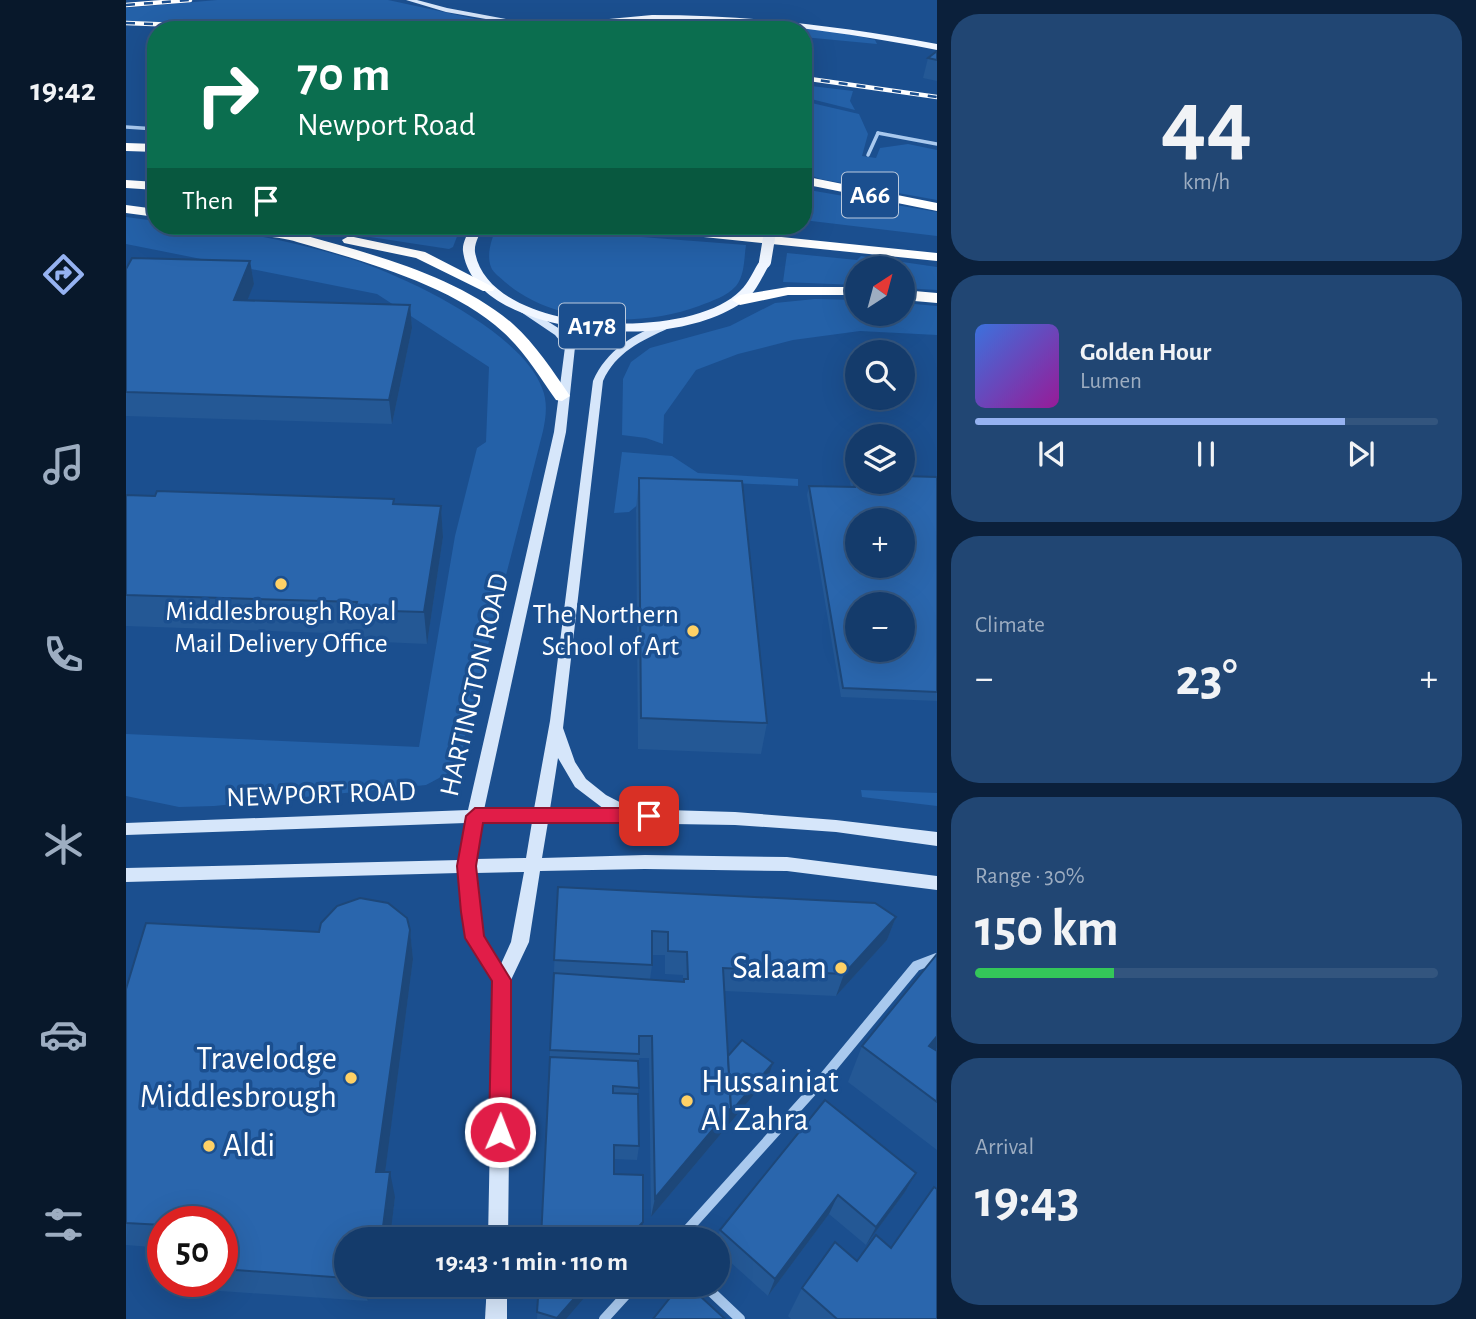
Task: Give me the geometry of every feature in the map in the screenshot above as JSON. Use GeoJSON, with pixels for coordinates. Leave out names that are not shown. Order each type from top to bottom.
{"type":"FeatureCollection","features":[{"type":"Feature","properties":{"kind":"highway"},"geometry":{"type":"LineString","coordinates":[[126,147],[147,148]]}},
{"type":"Feature","properties":{"kind":"highway"},"geometry":{"type":"LineString","coordinates":[[126,169],[147,171]]}},
{"type":"Feature","properties":{"kind":"highway","name":"A66"},"geometry":{"type":"LineString","coordinates":[[812,182],[937,208]]}},
{"type":"Feature","properties":{"kind":"highway"},"geometry":{"type":"LineString","coordinates":[[126,184],[147,185]]}},
{"type":"Feature","properties":{"kind":"highway"},"geometry":{"type":"LineString","coordinates":[[126,209],[147,212]]}},
{"type":"Feature","properties":{"kind":"highway","name":"A66"},"geometry":{"type":"LineString","coordinates":[[866,234],[937,243]]}},
{"type":"Feature","properties":{"kind":"highway"},"geometry":{"type":"LineString","coordinates":[[289,235],[382,263],[474,307],[527,347],[562,396]]}},
{"type":"Feature","properties":{"kind":"highway"},"geometry":{"type":"LineString","coordinates":[[321,235],[420,255],[488,288]]}},
{"type":"Feature","properties":{"kind":"highway","name":"A66"},"geometry":{"type":"LineString","coordinates":[[723,235],[937,257]]}},
{"type":"Feature","properties":{"kind":"highway"},"geometry":{"type":"LineString","coordinates":[[740,300],[788,291],[845,292]]}},
{"type":"Feature","properties":{"kind":"highway"},"geometry":{"type":"LineString","coordinates":[[915,296],[937,298]]}},
{"type":"Feature","properties":{"kind":"main road"},"geometry":{"type":"LineString","coordinates":[[409,0],[446,10],[510,21]]}},
{"type":"Feature","properties":{"kind":"main road"},"geometry":{"type":"LineString","coordinates":[[595,21],[671,11],[790,21]]}},
{"type":"Feature","properties":{"kind":"main road"},"geometry":{"type":"LineString","coordinates":[[812,25],[937,47]]}},
{"type":"Feature","properties":{"kind":"main road","name":"A178"},"geometry":{"type":"LineString","coordinates":[[473,235],[470,243],[471,265],[488,288],[522,308],[548,318],[606,328],[665,326],[704,318],[740,300],[758,281],[765,262],[770,235]]}},
{"type":"Feature","properties":{"kind":"main road","name":"HARTINGTON ROAD"},"geometry":{"type":"LineString","coordinates":[[502,980],[475,938],[467,866],[475,816],[560,432],[562,396],[570,347],[559,333],[522,308]]}},
{"type":"Feature","properties":{"kind":"main road"},"geometry":{"type":"LineString","coordinates":[[498,1227],[502,980],[520,942],[542,816],[557,721],[598,381],[603,365],[617,352],[665,326]]}},
{"type":"Feature","properties":{"kind":"main road"},"geometry":{"type":"LineString","coordinates":[[557,721],[564,757],[580,784],[602,802],[632,815]]}},
{"type":"Feature","properties":{"kind":"main road","name":"NEWPORT ROAD"},"geometry":{"type":"LineString","coordinates":[[126,829],[475,816],[632,815],[770,818],[937,839]]}},
{"type":"Feature","properties":{"kind":"main road"},"geometry":{"type":"LineString","coordinates":[[126,875],[467,866],[533,867],[645,862],[786,864],[937,883]]}},
{"type":"Feature","properties":{"kind":"main road"},"geometry":{"type":"LineString","coordinates":[[496,1297],[496,1319]]}},
{"type":"Feature","properties":{"kind":"street"},"geometry":{"type":"LineString","coordinates":[[871,126],[878,133],[937,144]]}},
{"type":"Feature","properties":{"kind":"street"},"geometry":{"type":"LineString","coordinates":[[126,127],[147,128]]}},
{"type":"Feature","properties":{"kind":"street"},"geometry":{"type":"LineString","coordinates":[[868,155],[878,133]]}},
{"type":"Feature","properties":{"kind":"street"},"geometry":{"type":"LineString","coordinates":[[690,1227],[816,1088],[916,966],[937,958]]}},
{"type":"Feature","properties":{"kind":"street"},"geometry":{"type":"LineString","coordinates":[[604,1319],[624,1297]]}},
{"type":"Feature","properties":{"kind":"street"},"geometry":{"type":"LineString","coordinates":[[716,1297],[740,1319]]}},
{"type":"Feature","properties":{"kind":"shaded area"},"geometry":{"type":"Polygon","coordinates":[[[217,0],[388,0],[486,21],[147,22],[126,21],[126,8],[217,0]]]}},
{"type":"Feature","properties":{"kind":"shaded area"},"geometry":{"type":"Polygon","coordinates":[[[652,18],[715,21],[639,21],[652,18]]]}},
{"type":"Feature","properties":{"kind":"shaded area"},"geometry":{"type":"Polygon","coordinates":[[[812,28],[875,40],[877,44],[812,38],[812,28]]]}},
{"type":"Feature","properties":{"kind":"shaded area"},"geometry":{"type":"Polygon","coordinates":[[[812,86],[853,91],[850,101],[855,110],[812,99],[812,86]]]}},
{"type":"Feature","properties":{"kind":"shaded area"},"geometry":{"type":"Polygon","coordinates":[[[812,103],[859,114],[868,134],[862,156],[876,158],[880,148],[908,144],[937,150],[937,200],[812,176],[812,103]]]}},
{"type":"Feature","properties":{"kind":"shaded area"},"geometry":{"type":"Polygon","coordinates":[[[812,191],[937,212],[937,236],[812,221],[812,191]]]}},
{"type":"Feature","properties":{"kind":"shaded area"},"geometry":{"type":"Polygon","coordinates":[[[126,217],[147,220],[147,235],[252,235],[351,259],[401,278],[459,309],[487,327],[530,367],[545,399],[543,431],[461,755],[455,767],[444,776],[426,785],[214,806],[179,807],[126,796],[126,734],[419,747],[455,536],[477,448],[486,442],[489,367],[377,294],[126,244],[126,217]]]}},
{"type":"Feature","properties":{"kind":"shaded area"},"geometry":{"type":"Polygon","coordinates":[[[357,235],[458,235],[453,247],[449,249],[357,235]]]}},
{"type":"Feature","properties":{"kind":"shaded area"},"geometry":{"type":"Polygon","coordinates":[[[494,235],[615,235],[746,245],[741,277],[728,293],[676,313],[625,319],[573,314],[548,307],[525,296],[493,271],[489,251],[494,235]]]}},
{"type":"Feature","properties":{"kind":"shaded area"},"geometry":{"type":"Polygon","coordinates":[[[787,253],[845,259],[845,285],[783,282],[787,253]]]}},
{"type":"Feature","properties":{"kind":"shaded area"},"geometry":{"type":"Polygon","coordinates":[[[915,264],[937,267],[937,290],[915,289],[915,264]]]}},
{"type":"Feature","properties":{"kind":"shaded area"},"geometry":{"type":"Polygon","coordinates":[[[815,299],[845,300],[845,326],[915,326],[915,304],[937,306],[937,335],[860,331],[793,340],[738,354],[696,370],[664,415],[663,444],[646,438],[622,435],[623,379],[631,362],[650,348],[730,326],[775,303],[815,299]]]}},
{"type":"Feature","properties":{"kind":"shaded area"},"geometry":{"type":"Polygon","coordinates":[[[622,452],[672,456],[698,473],[798,479],[798,486],[668,480],[629,512],[614,513],[622,452]]]}},
{"type":"Feature","properties":{"kind":"shaded area"},"geometry":{"type":"Polygon","coordinates":[[[861,790],[937,793],[937,806],[862,797],[861,790]]]}},
{"type":"Feature","properties":{"kind":"building"},"geometry":{"type":"Polygon","coordinates":[[[937,51],[937,60],[928,58],[937,51]]]}},
{"type":"Feature","properties":{"kind":"building"},"geometry":{"type":"Polygon","coordinates":[[[132,258],[250,261],[234,300],[410,305],[389,400],[126,392],[126,269],[132,258]]]}},
{"type":"Feature","properties":{"kind":"building"},"geometry":{"type":"Polygon","coordinates":[[[915,476],[937,477],[937,692],[843,688],[809,486],[845,487],[845,494],[915,494],[915,476]]]}},
{"type":"Feature","properties":{"kind":"building","name":"The Northern School of Art"},"geometry":{"type":"Polygon","coordinates":[[[639,478],[742,481],[767,723],[641,718],[639,478]]]}},
{"type":"Feature","properties":{"kind":"building","name":"Middlesbrough Royal Mail Delivery Office"},"geometry":{"type":"Polygon","coordinates":[[[157,491],[394,499],[393,504],[441,506],[424,612],[355,610],[357,602],[126,595],[126,495],[155,496],[157,491]]]}},
{"type":"Feature","properties":{"kind":"building"},"geometry":{"type":"Polygon","coordinates":[[[558,887],[875,903],[896,917],[844,974],[723,968],[731,1108],[655,1198],[652,1036],[639,1036],[639,1054],[550,1050],[554,973],[684,982],[684,979],[688,979],[687,952],[668,951],[668,932],[652,931],[652,965],[554,960],[558,887]]]}},
{"type":"Feature","properties":{"kind":"building"},"geometry":{"type":"Polygon","coordinates":[[[360,898],[388,903],[407,918],[410,930],[376,1172],[390,1172],[383,1227],[334,1227],[334,1277],[238,1270],[238,1206],[147,1206],[147,1224],[126,1223],[126,989],[146,923],[319,932],[321,923],[337,906],[360,898]]]}},
{"type":"Feature","properties":{"kind":"building"},"geometry":{"type":"Polygon","coordinates":[[[937,954],[937,1036],[929,1046],[937,1051],[937,1102],[862,1046],[937,954]]]}},
{"type":"Feature","properties":{"kind":"building"},"geometry":{"type":"Polygon","coordinates":[[[742,1040],[773,1063],[729,1114],[731,1108],[728,1056],[742,1040]]]}},
{"type":"Feature","properties":{"kind":"building"},"geometry":{"type":"Polygon","coordinates":[[[550,1057],[638,1061],[639,1088],[613,1086],[613,1093],[638,1094],[639,1146],[614,1145],[614,1174],[643,1175],[643,1222],[638,1227],[542,1227],[550,1057]]]}},
{"type":"Feature","properties":{"kind":"building"},"geometry":{"type":"Polygon","coordinates":[[[825,1100],[916,1173],[876,1227],[838,1195],[775,1279],[730,1239],[730,1227],[722,1227],[825,1100]]]}},
{"type":"Feature","properties":{"kind":"building"},"geometry":{"type":"Polygon","coordinates":[[[934,1187],[937,1189],[937,1319],[837,1319],[802,1288],[835,1242],[857,1261],[876,1235],[891,1248],[934,1187]]]}},
{"type":"Feature","properties":{"kind":"building"},"geometry":{"type":"Polygon","coordinates":[[[538,1297],[576,1297],[557,1318],[537,1312],[538,1297]]]}},
{"type":"Feature","properties":{"kind":"building"},"geometry":{"type":"Polygon","coordinates":[[[671,1297],[701,1297],[725,1319],[653,1319],[671,1297]]]}},
{"type":"Feature","properties":{"kind":"railway"},"geometry":{"type":"LineString","coordinates":[[126,5],[190,0]]}},
{"type":"Feature","properties":{"kind":"railway"},"geometry":{"type":"LineString","coordinates":[[126,23],[147,24]]}},
{"type":"Feature","properties":{"kind":"railway"},"geometry":{"type":"LineString","coordinates":[[812,79],[937,97]]}},
{"type":"Feature","properties":{"kind":"place","name":"Middlesbrough Royal Mail Delivery Office"},"geometry":{"type":"Point","coordinates":[281,584]}},
{"type":"Feature","properties":{"kind":"place","name":"The Northern School of Art"},"geometry":{"type":"Point","coordinates":[693,631]}},
{"type":"Feature","properties":{"kind":"place","name":"Salaam"},"geometry":{"type":"Point","coordinates":[841,968]}},
{"type":"Feature","properties":{"kind":"place","name":"Travelodge Middlesbrough"},"geometry":{"type":"Point","coordinates":[351,1078]}},
{"type":"Feature","properties":{"kind":"place","name":"Hussainiat Al Zahra"},"geometry":{"type":"Point","coordinates":[687,1101]}},
{"type":"Feature","properties":{"kind":"place","name":"Aldi"},"geometry":{"type":"Point","coordinates":[209,1146]}},
{"type":"Feature","properties":{"kind":"route"},"geometry":{"type":"LineString","coordinates":[[500,1132],[502,980],[475,938],[467,866],[475,816],[649,816]]}}]}
